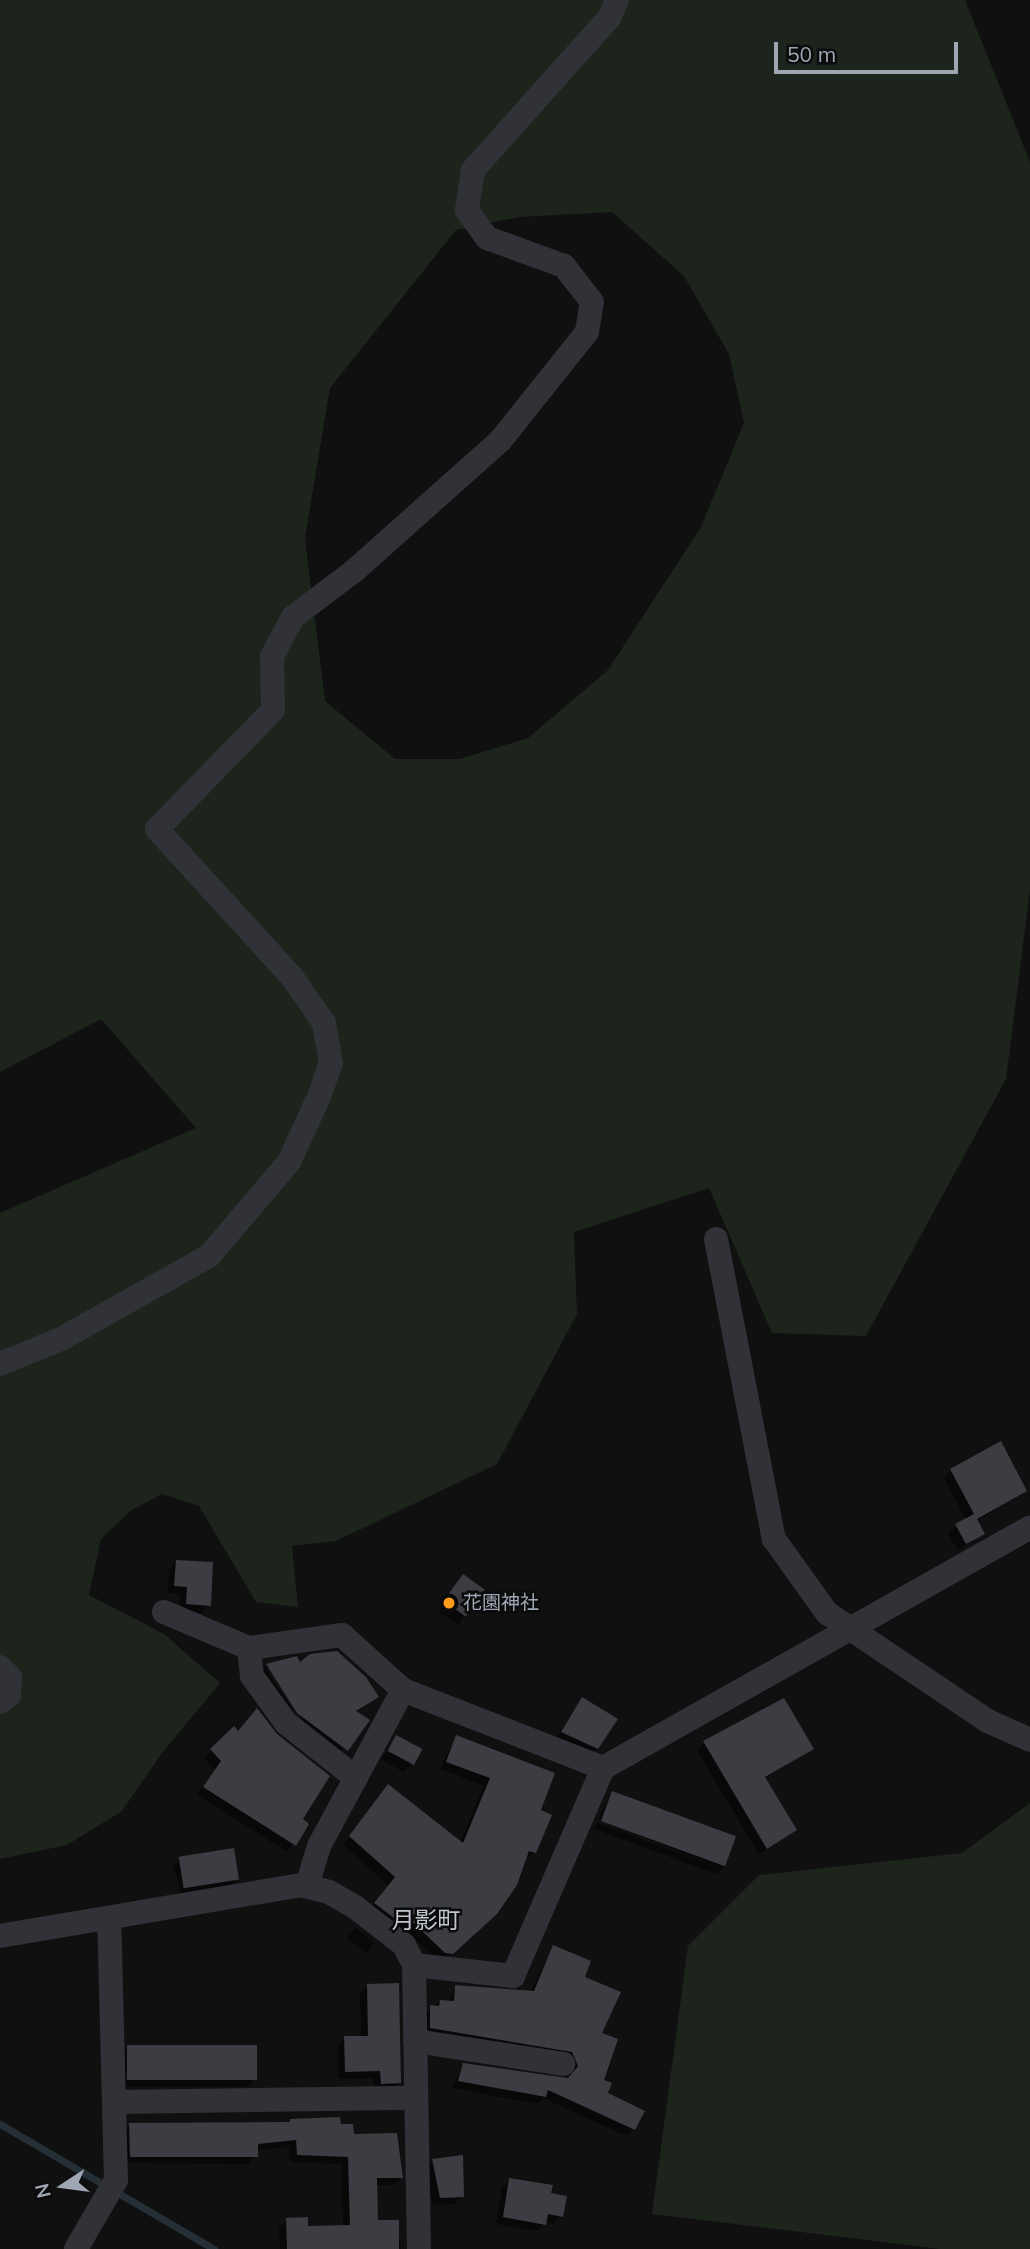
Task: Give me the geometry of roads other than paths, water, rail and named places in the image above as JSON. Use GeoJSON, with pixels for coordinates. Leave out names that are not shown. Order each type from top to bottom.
{"type":"FeatureCollection","features":[{"type":"Feature","properties":{"kind":"street"},"geometry":{"type":"LineString","coordinates":[[0,1364],[61,1339],[209,1255],[289,1162],[318,1099],[331,1063],[324,1023],[292,977],[157,829],[273,710],[272,656],[293,617],[354,571],[500,441],[587,332],[592,302],[564,266],[487,237],[467,210],[474,170],[609,18],[617,0]]}},
{"type":"Feature","properties":{"kind":"street"},"geometry":{"type":"LineString","coordinates":[[716,1239],[775,1539],[828,1613],[988,1721],[1030,1740]]}},
{"type":"Feature","properties":{"kind":"street"},"geometry":{"type":"LineString","coordinates":[[414,1965],[513,1976],[603,1768],[631,1748],[851,1630],[1030,1527]]}},
{"type":"Feature","properties":{"kind":"street"},"geometry":{"type":"LineString","coordinates":[[164,1612],[249,1648],[342,1635],[403,1690],[603,1768]]}},
{"type":"Feature","properties":{"kind":"street"},"geometry":{"type":"LineString","coordinates":[[249,1648],[252,1676],[286,1723],[356,1778]]}},
{"type":"Feature","properties":{"kind":"street"},"geometry":{"type":"LineString","coordinates":[[0,1667],[10,1676],[9,1695],[0,1702]]}},
{"type":"Feature","properties":{"kind":"street"},"geometry":{"type":"LineString","coordinates":[[307,1886],[319,1846],[403,1690]]}},
{"type":"Feature","properties":{"kind":"street"},"geometry":{"type":"LineString","coordinates":[[0,1936],[307,1886],[355,1907],[404,1945],[414,1965],[419,2249]]}},
{"type":"Feature","properties":{"kind":"street"},"geometry":{"type":"LineString","coordinates":[[76,2249],[110,2191],[116,2102],[108,1919]]}},
{"type":"Feature","properties":{"kind":"street"},"geometry":{"type":"LineString","coordinates":[[415,2041],[563,2064]]}},
{"type":"Feature","properties":{"kind":"street"},"geometry":{"type":"LineString","coordinates":[[116,2102],[415,2098]]}},
{"type":"Feature","properties":{"kind":"waterway"},"geometry":{"type":"LineString","coordinates":[[0,2124],[214,2249]]}},
{"type":"Feature","properties":{"kind":"place","name":"花園神社"},"geometry":{"type":"Point","coordinates":[449,1603]}},
{"type":"Feature","properties":{"kind":"district","name":"月影町"},"geometry":{"type":"Point","coordinates":[426,1920]}}]}
